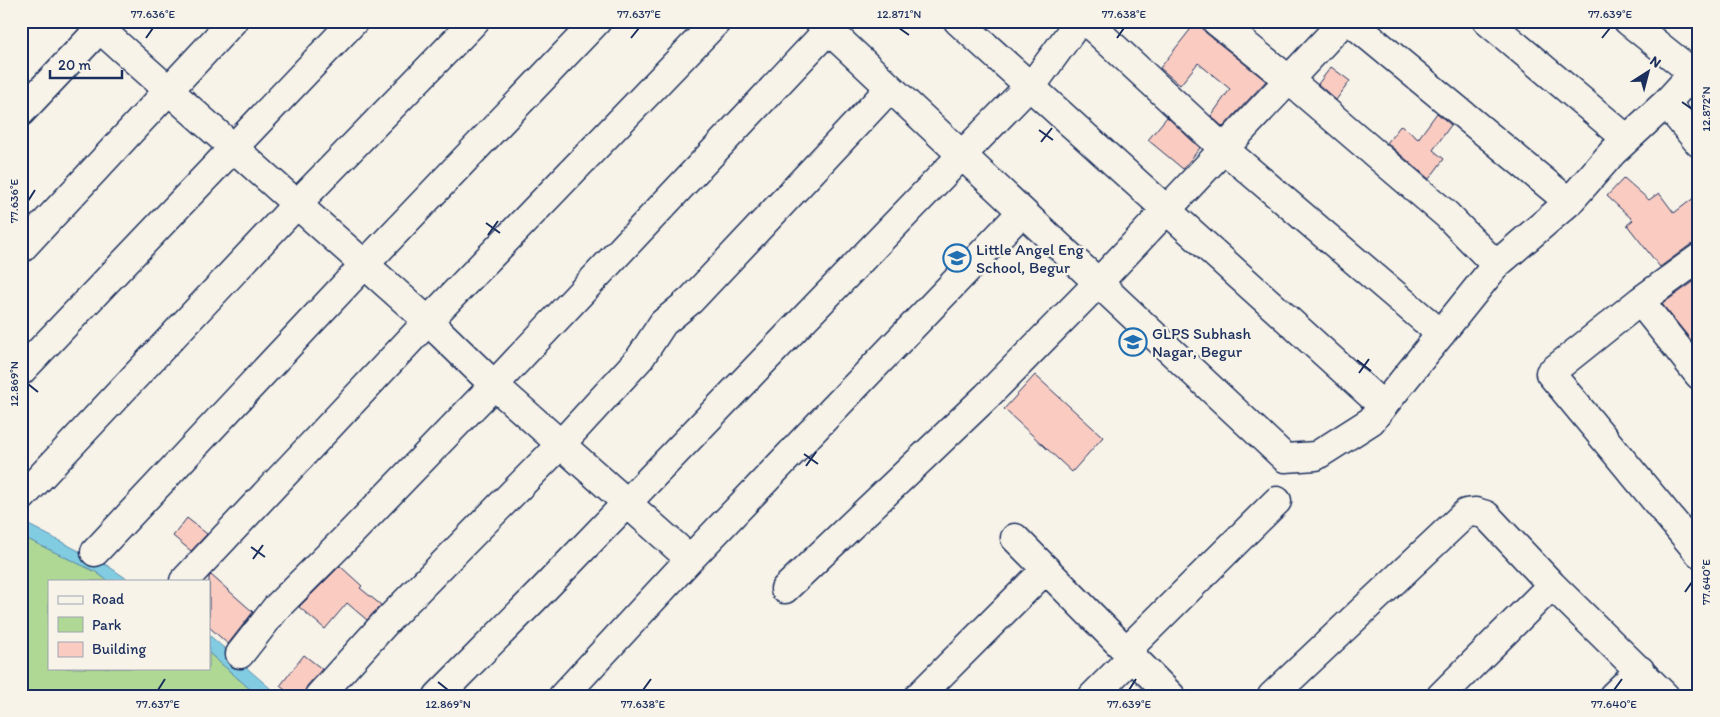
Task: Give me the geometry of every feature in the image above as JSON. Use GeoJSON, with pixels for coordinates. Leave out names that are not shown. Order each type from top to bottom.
{"type":"FeatureCollection","features":[{"type":"Feature","properties":{"kind":"street"},"geometry":{"type":"LineString","coordinates":[[21,249],[233,21]]}},
{"type":"Feature","properties":{"kind":"street"},"geometry":{"type":"LineString","coordinates":[[21,371],[354,21]]}},
{"type":"Feature","properties":{"kind":"street"},"geometry":{"type":"LineString","coordinates":[[21,498],[296,205],[475,21]]}},
{"type":"Feature","properties":{"kind":"street"},"geometry":{"type":"LineString","coordinates":[[95,552],[364,265],[597,21]]}},
{"type":"Feature","properties":{"kind":"street"},"geometry":{"type":"LineString","coordinates":[[185,580],[428,322],[717,21]]}},
{"type":"Feature","properties":{"kind":"street"},"geometry":{"type":"LineString","coordinates":[[958,21],[1384,406]]}},
{"type":"Feature","properties":{"kind":"street"},"geometry":{"type":"LineString","coordinates":[[438,696],[543,590],[962,155],[1031,87],[1079,21]]}},
{"type":"Feature","properties":{"kind":"street"},"geometry":{"type":"LineString","coordinates":[[1086,21],[1224,149],[1440,334]]}},
{"type":"Feature","properties":{"kind":"street"},"geometry":{"type":"LineString","coordinates":[[1216,21],[1289,80],[1447,215],[1496,265]]}},
{"type":"Feature","properties":{"kind":"street"},"geometry":{"type":"LineString","coordinates":[[785,589],[988,396],[1098,283],[1344,21]]}},
{"type":"Feature","properties":{"kind":"street"},"geometry":{"type":"LineString","coordinates":[[1350,21],[1569,202]]}},
{"type":"Feature","properties":{"kind":"street"},"geometry":{"type":"LineString","coordinates":[[1487,21],[1627,139]]}},
{"type":"Feature","properties":{"kind":"street"},"geometry":{"type":"LineString","coordinates":[[240,654],[276,608],[494,385],[832,27],[890,88],[1285,458],[1316,456],[1371,421],[1496,265],[1569,202],[1613,152],[1666,103],[1696,70],[1628,21]]}},
{"type":"Feature","properties":{"kind":"street"},"geometry":{"type":"LineString","coordinates":[[21,112],[99,24],[233,149],[690,559]]}},
{"type":"Feature","properties":{"kind":"street"},"geometry":{"type":"LineString","coordinates":[[319,696],[385,623],[560,444],[640,358],[663,323],[691,300],[890,88]]}},
{"type":"Feature","properties":{"kind":"street"},"geometry":{"type":"LineString","coordinates":[[1666,103],[1699,143]]}},
{"type":"Feature","properties":{"kind":"street"},"geometry":{"type":"LineString","coordinates":[[563,696],[690,559],[1022,212]]}},
{"type":"Feature","properties":{"kind":"street"},"geometry":{"type":"LineString","coordinates":[[1699,258],[1640,301],[1550,373],[1699,553]]}},
{"type":"Feature","properties":{"kind":"street"},"geometry":{"type":"LineString","coordinates":[[1640,301],[1699,374]]}},
{"type":"Feature","properties":{"kind":"street"},"geometry":{"type":"LineString","coordinates":[[1093,696],[1130,654],[1277,501]]}},
{"type":"Feature","properties":{"kind":"street"},"geometry":{"type":"LineString","coordinates":[[1272,696],[1466,513],[1476,512],[1486,515],[1552,585],[1640,670],[1664,696]]}},
{"type":"Feature","properties":{"kind":"street"},"geometry":{"type":"LineString","coordinates":[[1015,538],[1171,696]]}},
{"type":"Feature","properties":{"kind":"street"},"geometry":{"type":"LineString","coordinates":[[920,696],[1046,569]]}},
{"type":"Feature","properties":{"kind":"street"},"geometry":{"type":"LineString","coordinates":[[1441,696],[1552,585]]}},
{"type":"Feature","properties":{"kind":"street"},"geometry":{"type":"LineString","coordinates":[[1613,696],[1640,670]]}},
{"type":"Feature","properties":{"kind":"green space"},"geometry":{"type":"Polygon","coordinates":[[[21,536],[96,572],[107,580],[48,580],[48,670],[210,670],[210,654],[258,696],[21,696],[21,536]]]}},
{"type":"Feature","properties":{"kind":"water"},"geometry":{"type":"Polygon","coordinates":[[[21,521],[108,566],[129,580],[107,580],[96,572],[21,536],[21,521]]]}},
{"type":"Feature","properties":{"kind":"water"},"geometry":{"type":"Polygon","coordinates":[[[210,636],[279,696],[258,696],[210,654],[210,636]]]}},
{"type":"Feature","properties":{"kind":"building"},"geometry":{"type":"Polygon","coordinates":[[[1197,21],[1201,21],[1206,33],[1266,81],[1223,127],[1211,116],[1230,89],[1198,63],[1180,85],[1160,68],[1197,21]]]}},
{"type":"Feature","properties":{"kind":"building"},"geometry":{"type":"Polygon","coordinates":[[[1331,67],[1350,81],[1336,100],[1318,84],[1331,67]]]}},
{"type":"Feature","properties":{"kind":"building"},"geometry":{"type":"Polygon","coordinates":[[[1437,113],[1451,125],[1433,150],[1444,159],[1429,179],[1387,143],[1401,125],[1418,139],[1437,113]]]}},
{"type":"Feature","properties":{"kind":"building"},"geometry":{"type":"Polygon","coordinates":[[[1167,117],[1200,148],[1183,169],[1148,140],[1167,117]]]}},
{"type":"Feature","properties":{"kind":"building"},"geometry":{"type":"Polygon","coordinates":[[[1624,178],[1649,200],[1659,193],[1674,213],[1699,194],[1699,243],[1690,245],[1660,267],[1627,225],[1633,220],[1607,196],[1624,178]]]}},
{"type":"Feature","properties":{"kind":"building"},"geometry":{"type":"Polygon","coordinates":[[[1699,278],[1699,350],[1662,304],[1699,278]]]}},
{"type":"Feature","properties":{"kind":"building"},"geometry":{"type":"Polygon","coordinates":[[[1035,375],[1103,437],[1072,472],[1004,409],[1035,375]]]}},
{"type":"Feature","properties":{"kind":"building"},"geometry":{"type":"Polygon","coordinates":[[[187,518],[207,534],[191,551],[173,536],[187,518]]]}},
{"type":"Feature","properties":{"kind":"building"},"geometry":{"type":"Polygon","coordinates":[[[340,566],[362,586],[360,588],[381,605],[367,620],[347,603],[325,629],[299,607],[340,566]]]}},
{"type":"Feature","properties":{"kind":"building"},"geometry":{"type":"Polygon","coordinates":[[[211,575],[253,612],[228,644],[210,628],[209,577],[211,575]]]}},
{"type":"Feature","properties":{"kind":"building"},"geometry":{"type":"Polygon","coordinates":[[[304,655],[322,669],[307,686],[304,696],[293,696],[280,686],[304,655]]]}},
{"type":"Feature","properties":{"kind":"place","name":"Little Angel Eng School, Begur"},"geometry":{"type":"Point","coordinates":[957,258]}},
{"type":"Feature","properties":{"kind":"place","name":"GLPS Subhash Nagar, Begur"},"geometry":{"type":"Point","coordinates":[1133,342]}}]}
